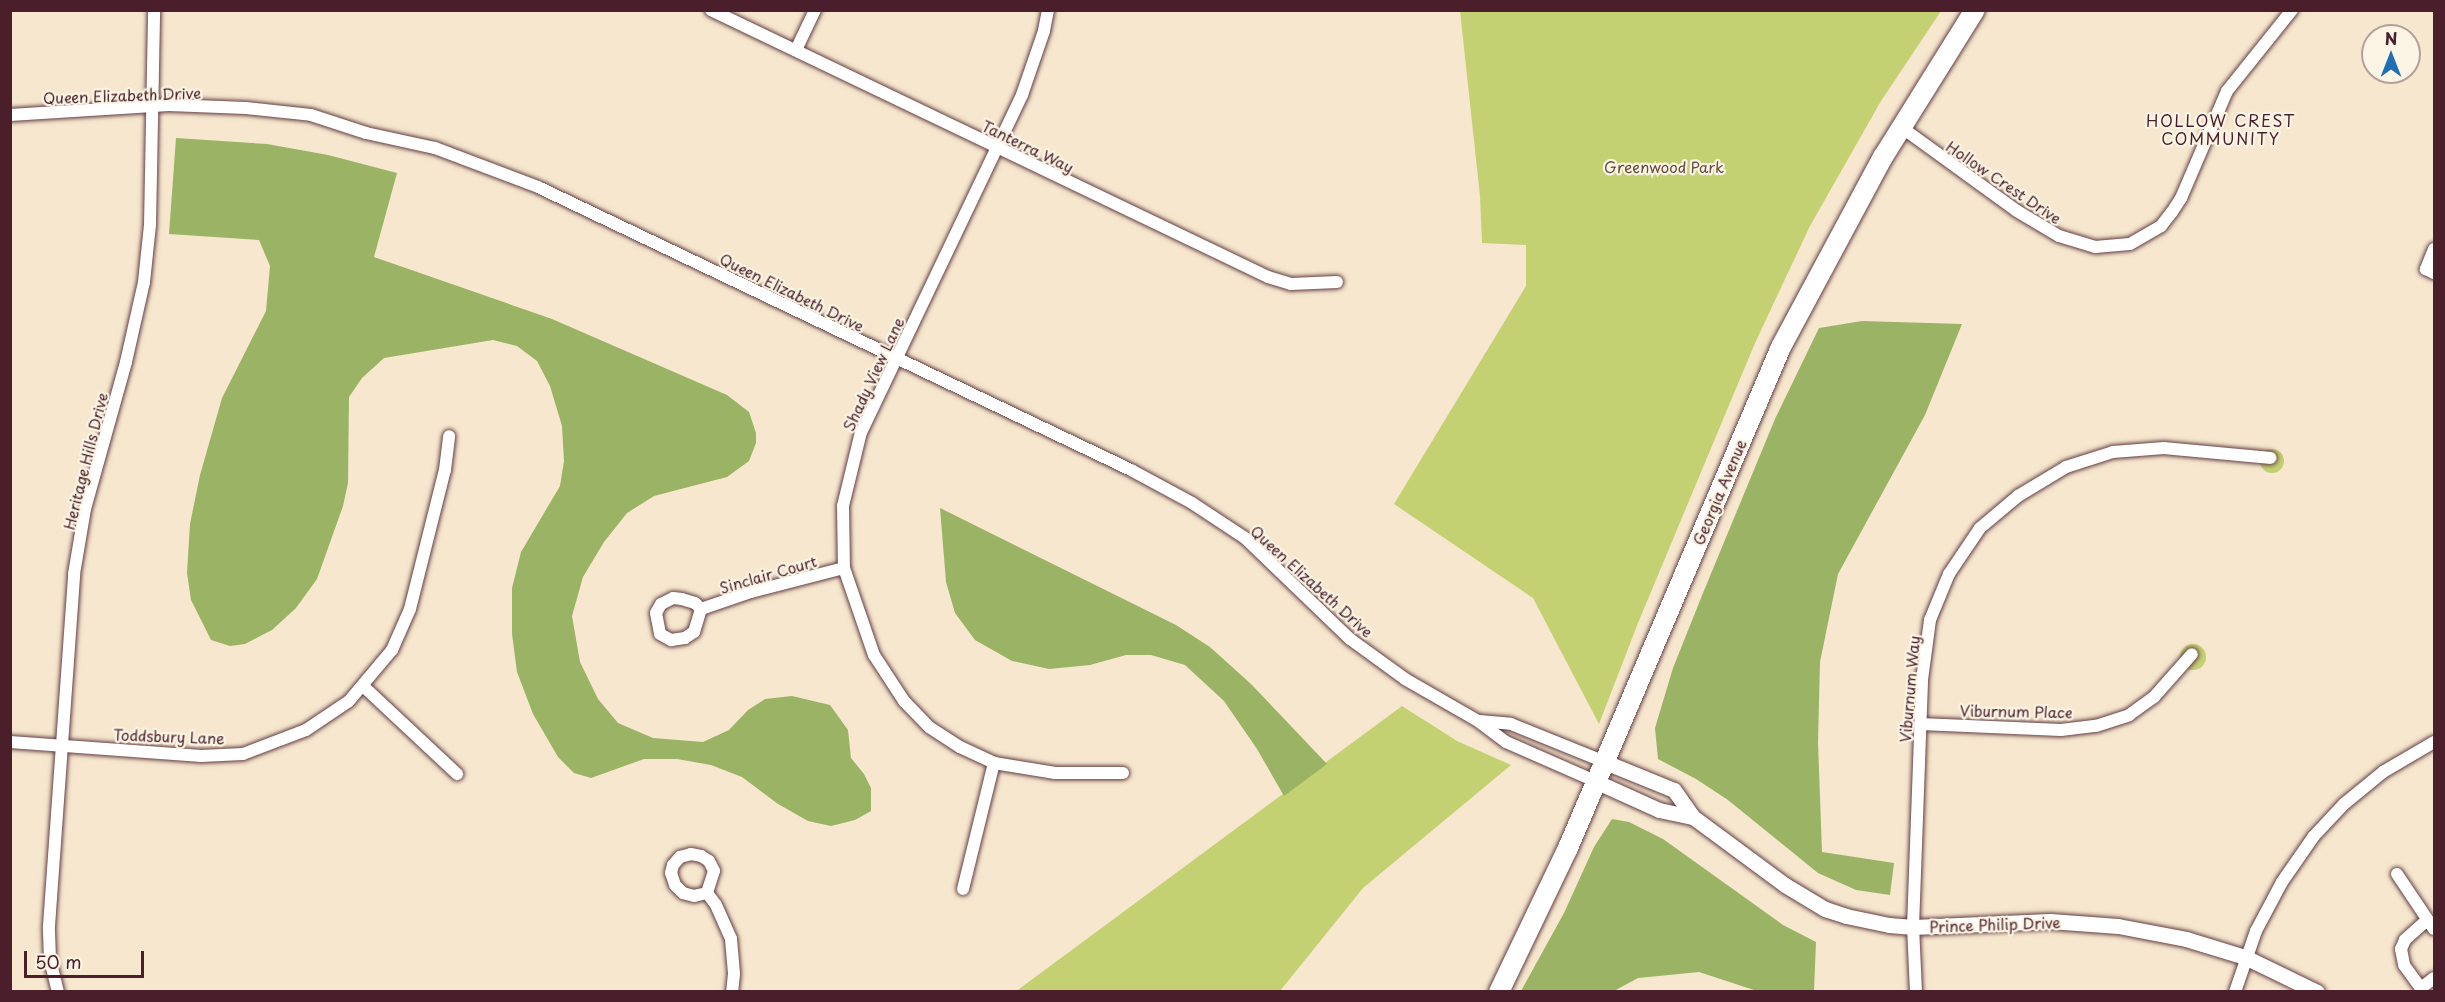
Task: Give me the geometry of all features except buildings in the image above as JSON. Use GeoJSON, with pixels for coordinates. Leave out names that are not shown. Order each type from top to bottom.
{"type":"FeatureCollection","features":[{"type":"Feature","properties":{"kind":"main road","name":"Georgia Avenue"},"geometry":{"type":"LineString","coordinates":[[1499,992],[1547,895],[1597,782],[1781,347],[1901,127],[1975,10]]}},
{"type":"Feature","properties":{"kind":"street","name":"Heritage Hills Drive"},"geometry":{"type":"LineString","coordinates":[[58,992],[50,960],[49,926],[74,574],[85,509],[126,362],[144,282],[150,225],[154,10]]}},
{"type":"Feature","properties":{"kind":"street","name":"Tanterra Way"},"geometry":{"type":"LineString","coordinates":[[711,10],[1268,277],[1291,284],[1337,282]]}},
{"type":"Feature","properties":{"kind":"street"},"geometry":{"type":"LineString","coordinates":[[796,50],[815,10]]}},
{"type":"Feature","properties":{"kind":"street","name":"Shady View Lane"},"geometry":{"type":"LineString","coordinates":[[1048,10],[1044,31],[1022,95],[861,432],[848,476],[843,506],[844,568],[858,617],[874,656],[904,701],[929,727],[960,747],[994,763],[1055,773],[1123,773]]}},
{"type":"Feature","properties":{"kind":"street","name":"Hollow Crest Drive"},"geometry":{"type":"LineString","coordinates":[[1901,127],[2017,211],[2058,236],[2095,247],[2130,244],[2161,225],[2172,212],[2181,198],[2228,91],[2292,10]]}},
{"type":"Feature","properties":{"kind":"street","name":"Queen Elizabeth Drive"},"geometry":{"type":"LineString","coordinates":[[10,115],[153,106],[246,108],[311,115],[366,133],[435,148],[538,187],[1131,470],[1192,503],[1245,538],[1350,639],[1405,679],[1478,721],[1506,742],[1597,782]]}},
{"type":"Feature","properties":{"kind":"street"},"geometry":{"type":"LineString","coordinates":[[2434,249],[2426,269],[2434,273]]}},
{"type":"Feature","properties":{"kind":"street","name":"Toddsbury Lane"},"geometry":{"type":"LineString","coordinates":[[10,742],[201,756],[243,754],[306,730],[349,701],[392,650],[410,609],[445,470],[449,436]]}},
{"type":"Feature","properties":{"kind":"street","name":"Viburnum Way"},"geometry":{"type":"LineString","coordinates":[[1916,992],[1912,927],[1922,680],[1930,620],[1949,574],[1980,528],[2018,496],[2066,468],[2113,452],[2164,448],[2271,458]]}},
{"type":"Feature","properties":{"kind":"street","name":"Sinclair Court"},"geometry":{"type":"LineString","coordinates":[[701,609],[751,592],[844,568]]}},
{"type":"Feature","properties":{"kind":"street","name":"Viburnum Place"},"geometry":{"type":"LineString","coordinates":[[1920,724],[2061,730],[2096,726],[2129,715],[2154,697],[2192,654]]}},
{"type":"Feature","properties":{"kind":"street"},"geometry":{"type":"LineString","coordinates":[[363,686],[457,774]]}},
{"type":"Feature","properties":{"kind":"street","name":"Queen Elizabeth Drive"},"geometry":{"type":"LineString","coordinates":[[1478,721],[1511,724],[1605,762]]}},
{"type":"Feature","properties":{"kind":"street"},"geometry":{"type":"LineString","coordinates":[[2235,992],[2245,957],[2282,882],[2314,836],[2344,804],[2383,772],[2434,742]]}},
{"type":"Feature","properties":{"kind":"street","name":"Prince Philip Drive"},"geometry":{"type":"LineString","coordinates":[[1605,762],[1674,790],[1693,817],[1785,885],[1825,909],[1866,922],[1912,927],[2018,921],[2082,922],[2152,931],[2245,957],[2317,992]]}},
{"type":"Feature","properties":{"kind":"street"},"geometry":{"type":"LineString","coordinates":[[963,890],[994,763]]}},
{"type":"Feature","properties":{"kind":"street","name":"Prince Philip Drive"},"geometry":{"type":"LineString","coordinates":[[1597,782],[1659,810],[1693,817]]}},
{"type":"Feature","properties":{"kind":"street"},"geometry":{"type":"LineString","coordinates":[[2397,874],[2431,925],[2405,940],[2401,949],[2404,965],[2421,988],[2434,978]]}},
{"type":"Feature","properties":{"kind":"street"},"geometry":{"type":"LineString","coordinates":[[707,893],[716,905],[731,939],[734,974],[732,992]]}},
{"type":"Feature","properties":{"kind":"green space","name":"Greenwood Park"},"geometry":{"type":"Polygon","coordinates":[[[1460,11],[1941,11],[1881,101],[1810,226],[1755,343],[1638,623],[1599,724],[1533,598],[1394,504],[1526,286],[1526,245],[1482,243],[1480,196],[1460,11]]]}},
{"type":"Feature","properties":{"kind":"green space"},"geometry":{"type":"Polygon","coordinates":[[[176,138],[267,144],[328,155],[397,173],[374,257],[552,319],[727,395],[749,412],[756,433],[756,443],[749,461],[727,477],[654,496],[627,513],[604,542],[583,577],[572,616],[580,662],[598,699],[618,723],[653,738],[703,742],[729,730],[748,710],[765,699],[792,696],[830,705],[848,730],[851,758],[864,774],[871,788],[871,811],[855,820],[831,826],[808,821],[778,804],[742,777],[711,765],[677,759],[644,759],[591,778],[574,773],[558,757],[533,714],[517,672],[512,634],[512,588],[521,552],[560,486],[564,461],[562,426],[550,386],[537,361],[517,346],[493,340],[384,358],[362,378],[349,397],[348,483],[343,506],[317,579],[296,608],[272,630],[245,644],[230,646],[211,640],[191,600],[187,573],[190,524],[200,475],[222,398],[266,311],[270,266],[259,240],[169,234],[176,138]]]}},
{"type":"Feature","properties":{"kind":"green space"},"geometry":{"type":"Polygon","coordinates":[[[1862,321],[1962,324],[1925,415],[1838,574],[1820,662],[1818,742],[1822,852],[1894,863],[1890,895],[1856,890],[1818,873],[1728,800],[1696,779],[1658,759],[1655,728],[1673,668],[1703,593],[1775,419],[1819,328],[1862,321]]]}},
{"type":"Feature","properties":{"kind":"green space"},"geometry":{"type":"Polygon","coordinates":[[[2272,449],[2281,452],[2284,461],[2281,470],[2272,473],[2263,470],[2260,461],[2263,452],[2272,449]]]}},
{"type":"Feature","properties":{"kind":"green space"},"geometry":{"type":"Polygon","coordinates":[[[940,508],[1176,625],[1210,647],[1251,684],[1327,764],[1284,796],[1257,749],[1224,701],[1185,665],[1151,655],[1126,655],[1090,665],[1049,669],[1012,661],[975,640],[955,613],[946,582],[940,508]]]}},
{"type":"Feature","properties":{"kind":"green space"},"geometry":{"type":"Polygon","coordinates":[[[2193,644],[2202,648],[2206,657],[2202,666],[2193,670],[2184,666],[2180,657],[2184,648],[2193,644]]]}},
{"type":"Feature","properties":{"kind":"green space"},"geometry":{"type":"Polygon","coordinates":[[[1402,706],[1457,741],[1511,765],[1363,888],[1280,991],[1015,992],[1402,706]]]}},
{"type":"Feature","properties":{"kind":"green space"},"geometry":{"type":"Polygon","coordinates":[[[1612,819],[1629,822],[1663,839],[1783,925],[1816,942],[1814,991],[1757,991],[1699,972],[1638,978],[1614,991],[1521,991],[1564,913],[1594,847],[1612,819]]]}},
{"type":"Feature","properties":{"kind":"district","name":"HOLLOW CREST COMMUNITY"},"geometry":{"type":"Point","coordinates":[2221,129]}}]}
